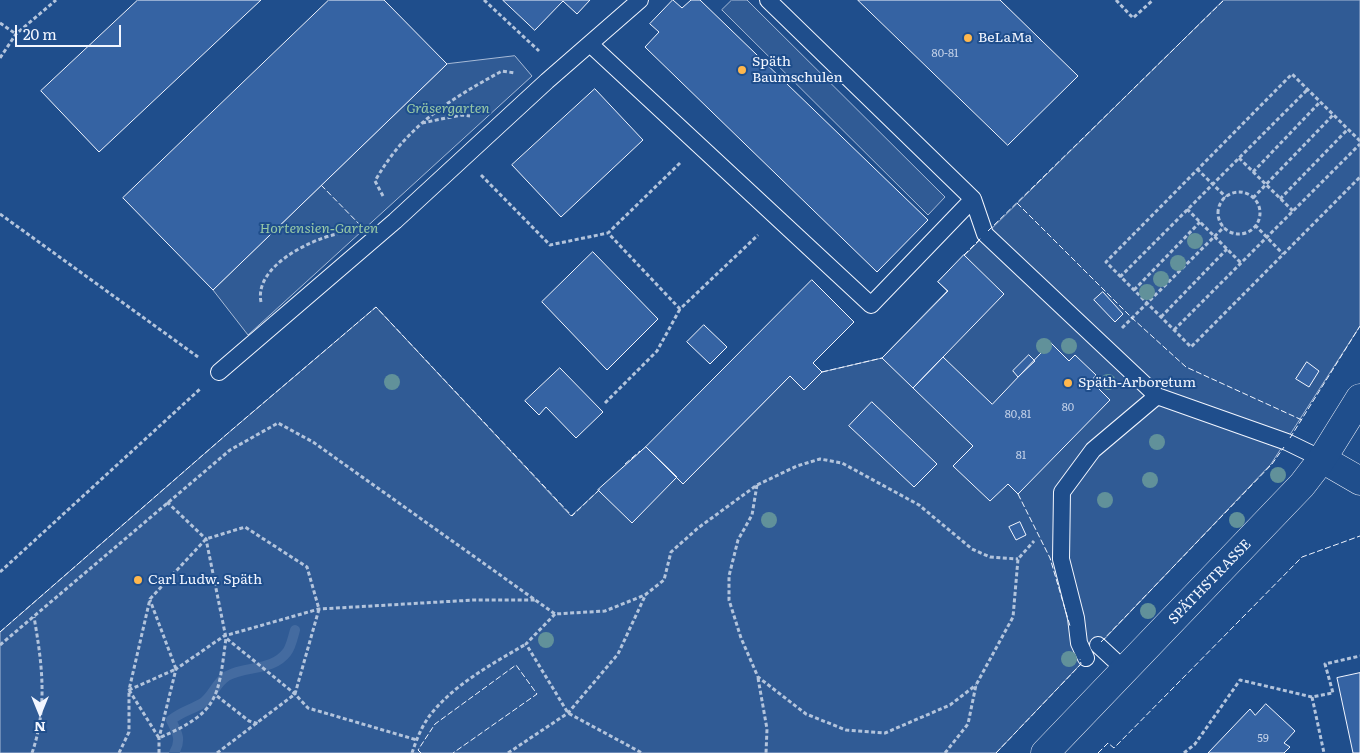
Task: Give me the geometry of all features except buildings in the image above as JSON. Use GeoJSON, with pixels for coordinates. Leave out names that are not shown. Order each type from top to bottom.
{"type":"FeatureCollection","features":[{"type":"Feature","properties":{"kind":"main road","name":"SPÄTHSTRASSE"},"geometry":{"type":"LineString","coordinates":[[1045,753],[1302,485],[1322,459],[1360,398]]}},
{"type":"Feature","properties":{"kind":"main road"},"geometry":{"type":"LineString","coordinates":[[1322,459],[1360,481]]}},
{"type":"Feature","properties":{"kind":"lane"},"geometry":{"type":"LineString","coordinates":[[219,372],[395,221],[499,125],[640,0]]}},
{"type":"Feature","properties":{"kind":"lane"},"geometry":{"type":"LineString","coordinates":[[768,0],[973,199],[985,234],[1157,396],[1287,442],[1322,459]]}},
{"type":"Feature","properties":{"kind":"lane"},"geometry":{"type":"LineString","coordinates":[[590,44],[871,305],[973,199]]}},
{"type":"Feature","properties":{"kind":"lane"},"geometry":{"type":"LineString","coordinates":[[1086,658],[1079,643],[1076,618],[1061,559],[1062,492],[1092,450],[1157,396]]}},
{"type":"Feature","properties":{"kind":"lane"},"geometry":{"type":"LineString","coordinates":[[1098,645],[1125,670]]}},
{"type":"Feature","properties":{"kind":"path"},"geometry":{"type":"LineString","coordinates":[[0,58],[16,34],[56,0]]}},
{"type":"Feature","properties":{"kind":"path"},"geometry":{"type":"LineString","coordinates":[[484,0],[554,76]]}},
{"type":"Feature","properties":{"kind":"path"},"geometry":{"type":"LineString","coordinates":[[1116,0],[1134,18],[1153,0]]}},
{"type":"Feature","properties":{"kind":"path"},"geometry":{"type":"LineString","coordinates":[[0,23],[16,34]]}},
{"type":"Feature","properties":{"kind":"path"},"geometry":{"type":"LineString","coordinates":[[395,221],[375,181],[390,155],[421,124],[453,98],[502,71],[554,76]]}},
{"type":"Feature","properties":{"kind":"path"},"geometry":{"type":"LineString","coordinates":[[1174,330],[1360,142],[1292,74],[1106,262],[1174,330],[1191,346],[1360,177]]}},
{"type":"Feature","properties":{"kind":"path"},"geometry":{"type":"LineString","coordinates":[[1120,276],[1308,89]]}},
{"type":"Feature","properties":{"kind":"path"},"geometry":{"type":"LineString","coordinates":[[1253,172],[1320,102]]}},
{"type":"Feature","properties":{"kind":"path"},"geometry":{"type":"LineString","coordinates":[[421,124],[461,115],[484,118],[499,125]]}},
{"type":"Feature","properties":{"kind":"path"},"geometry":{"type":"LineString","coordinates":[[1253,198],[1333,115]]}},
{"type":"Feature","properties":{"kind":"path"},"geometry":{"type":"LineString","coordinates":[[1280,199],[1348,129]]}},
{"type":"Feature","properties":{"kind":"path"},"geometry":{"type":"LineString","coordinates":[[464,158],[550,245],[608,233],[698,145]]}},
{"type":"Feature","properties":{"kind":"path"},"geometry":{"type":"LineString","coordinates":[[1239,158],[1293,211]]}},
{"type":"Feature","properties":{"kind":"path"},"geometry":{"type":"LineString","coordinates":[[1198,170],[1226,196]]}},
{"type":"Feature","properties":{"kind":"path"},"geometry":{"type":"LineString","coordinates":[[1236,192],[1243,192],[1253,198],[1258,206],[1259,213],[1255,225],[1249,231],[1240,234],[1233,233],[1224,226],[1218,212],[1219,205],[1226,196],[1236,192]]}},
{"type":"Feature","properties":{"kind":"path"},"geometry":{"type":"LineString","coordinates":[[1187,210],[1241,263]]}},
{"type":"Feature","properties":{"kind":"path"},"geometry":{"type":"LineString","coordinates":[[0,214],[219,372],[0,572]]}},
{"type":"Feature","properties":{"kind":"path"},"geometry":{"type":"LineString","coordinates":[[605,403],[657,351],[680,310],[776,217]]}},
{"type":"Feature","properties":{"kind":"path"},"geometry":{"type":"LineString","coordinates":[[1134,290],[1200,222]]}},
{"type":"Feature","properties":{"kind":"path"},"geometry":{"type":"LineString","coordinates":[[1255,225],[1283,254]]}},
{"type":"Feature","properties":{"kind":"path"},"geometry":{"type":"LineString","coordinates":[[1104,346],[1224,226]]}},
{"type":"Feature","properties":{"kind":"path"},"geometry":{"type":"LineString","coordinates":[[608,233],[680,310]]}},
{"type":"Feature","properties":{"kind":"path"},"geometry":{"type":"LineString","coordinates":[[267,331],[259,295],[266,274],[303,245],[336,234],[365,246]]}},
{"type":"Feature","properties":{"kind":"path"},"geometry":{"type":"LineString","coordinates":[[1161,317],[1227,250]]}},
{"type":"Feature","properties":{"kind":"path"},"geometry":{"type":"LineString","coordinates":[[0,645],[166,501],[230,450],[278,423],[313,442],[556,614],[605,611],[645,596],[664,580],[671,552],[698,528],[758,485],[797,466],[820,459],[842,463],[919,505],[972,549],[990,557],[1018,559]]}},
{"type":"Feature","properties":{"kind":"path"},"geometry":{"type":"LineString","coordinates":[[758,485],[752,515],[738,540],[732,567],[729,600],[741,638],[758,677],[767,729],[766,753]]}},
{"type":"Feature","properties":{"kind":"path"},"geometry":{"type":"LineString","coordinates":[[160,737],[188,724],[203,714],[216,696],[220,684],[225,637],[206,539],[166,501]]}},
{"type":"Feature","properties":{"kind":"path"},"geometry":{"type":"LineString","coordinates":[[119,753],[129,732],[129,690],[150,599],[206,539],[245,527],[307,567],[319,609],[295,694],[259,724],[218,753]]}},
{"type":"Feature","properties":{"kind":"path"},"geometry":{"type":"LineString","coordinates":[[945,753],[968,724],[976,686],[1013,617],[1018,559],[1039,535]]}},
{"type":"Feature","properties":{"kind":"path"},"geometry":{"type":"LineString","coordinates":[[508,753],[568,712],[618,654],[645,596]]}},
{"type":"Feature","properties":{"kind":"path"},"geometry":{"type":"LineString","coordinates":[[150,599],[176,669],[160,737],[159,753]]}},
{"type":"Feature","properties":{"kind":"path"},"geometry":{"type":"LineString","coordinates":[[129,690],[176,669],[225,637],[319,609],[474,600],[535,600]]}},
{"type":"Feature","properties":{"kind":"path"},"geometry":{"type":"LineString","coordinates":[[412,753],[427,719],[442,701],[461,686],[526,644],[556,614]]}},
{"type":"Feature","properties":{"kind":"path"},"geometry":{"type":"LineString","coordinates":[[32,753],[43,704],[42,670],[34,617]]}},
{"type":"Feature","properties":{"kind":"path"},"geometry":{"type":"LineString","coordinates":[[225,637],[295,694],[308,708],[417,740]]}},
{"type":"Feature","properties":{"kind":"path"},"geometry":{"type":"LineString","coordinates":[[526,644],[568,712],[642,753]]}},
{"type":"Feature","properties":{"kind":"path"},"geometry":{"type":"LineString","coordinates":[[1184,753],[1195,744],[1240,680],[1312,697],[1333,692],[1325,664],[1360,656]]}},
{"type":"Feature","properties":{"kind":"path"},"geometry":{"type":"LineString","coordinates":[[758,677],[806,714],[846,730],[885,733],[950,706],[976,686]]}},
{"type":"Feature","properties":{"kind":"path"},"geometry":{"type":"LineString","coordinates":[[129,690],[160,737]]}},
{"type":"Feature","properties":{"kind":"path"},"geometry":{"type":"LineString","coordinates":[[216,696],[249,721],[259,724]]}},
{"type":"Feature","properties":{"kind":"path"},"geometry":{"type":"LineString","coordinates":[[1312,697],[1323,752]]}},
{"type":"Feature","properties":{"kind":"shaded area"},"geometry":{"type":"Polygon","coordinates":[[[732,0],[747,0],[945,197],[928,215],[722,10],[732,0]]]}},
{"type":"Feature","properties":{"kind":"shaded area","name":"Späth-Arboretum"},"geometry":{"type":"Polygon","coordinates":[[[1224,0],[1360,0],[1360,326],[1271,464],[996,753],[0,753],[0,632],[376,307],[571,516],[646,447],[684,483],[790,376],[804,389],[822,372],[882,358],[947,291],[938,282],[1224,0]]]}},
{"type":"Feature","properties":{"kind":"shaded area"},"geometry":{"type":"Polygon","coordinates":[[[515,56],[532,76],[248,335],[213,290],[447,64],[515,56]]]}},
{"type":"Feature","properties":{"kind":"waterway"},"geometry":{"type":"LineString","coordinates":[[174,753],[178,740],[177,732],[171,720],[205,701],[227,676],[242,670],[274,663],[281,658],[290,647],[295,630]]}},
{"type":"Feature","properties":{"kind":"fence"},"geometry":{"type":"LineString","coordinates":[[988,231],[1224,0]]}},
{"type":"Feature","properties":{"kind":"fence"},"geometry":{"type":"LineString","coordinates":[[321,185],[365,230]]}},
{"type":"Feature","properties":{"kind":"fence"},"geometry":{"type":"LineString","coordinates":[[1017,203],[1132,318],[1186,367],[1302,420]]}},
{"type":"Feature","properties":{"kind":"fence"},"geometry":{"type":"LineString","coordinates":[[964,255],[981,238]]}},
{"type":"Feature","properties":{"kind":"fence"},"geometry":{"type":"LineString","coordinates":[[0,632],[376,307],[572,516],[600,489]]}},
{"type":"Feature","properties":{"kind":"fence"},"geometry":{"type":"LineString","coordinates":[[1290,438],[1360,326]]}},
{"type":"Feature","properties":{"kind":"fence"},"geometry":{"type":"LineString","coordinates":[[822,372],[882,358]]}},
{"type":"Feature","properties":{"kind":"fence"},"geometry":{"type":"LineString","coordinates":[[1101,642],[1272,464],[1284,447]]}},
{"type":"Feature","properties":{"kind":"fence"},"geometry":{"type":"LineString","coordinates":[[625,464],[640,451]]}},
{"type":"Feature","properties":{"kind":"fence"},"geometry":{"type":"LineString","coordinates":[[1018,494],[1050,558],[1070,626]]}},
{"type":"Feature","properties":{"kind":"fence"},"geometry":{"type":"LineString","coordinates":[[1098,753],[1108,743],[1114,748],[1302,557],[1360,536]]}},
{"type":"Feature","properties":{"kind":"fence"},"geometry":{"type":"LineString","coordinates":[[996,753],[1081,664],[1080,659]]}},
{"type":"Feature","properties":{"kind":"fence"},"geometry":{"type":"LineString","coordinates":[[421,753],[418,750],[435,724],[516,665],[537,694],[453,753]]}},
{"type":"Feature","properties":{"kind":"place","name":"BeLaMa"},"geometry":{"type":"Point","coordinates":[968,38]}},
{"type":"Feature","properties":{"kind":"place","name":"Späth Baumschulen"},"geometry":{"type":"Point","coordinates":[742,70]}},
{"type":"Feature","properties":{"kind":"place","name":"Späth-Arboretum"},"geometry":{"type":"Point","coordinates":[1068,383]}},
{"type":"Feature","properties":{"kind":"place","name":"Carl Ludw. Späth"},"geometry":{"type":"Point","coordinates":[138,580]}},
{"type":"Feature","properties":{"kind":"park label","name":"Gräsergarten"},"geometry":{"type":"Point","coordinates":[448,109]}},
{"type":"Feature","properties":{"kind":"park label","name":"Hortensien-Garten"},"geometry":{"type":"Point","coordinates":[319,229]}}]}
